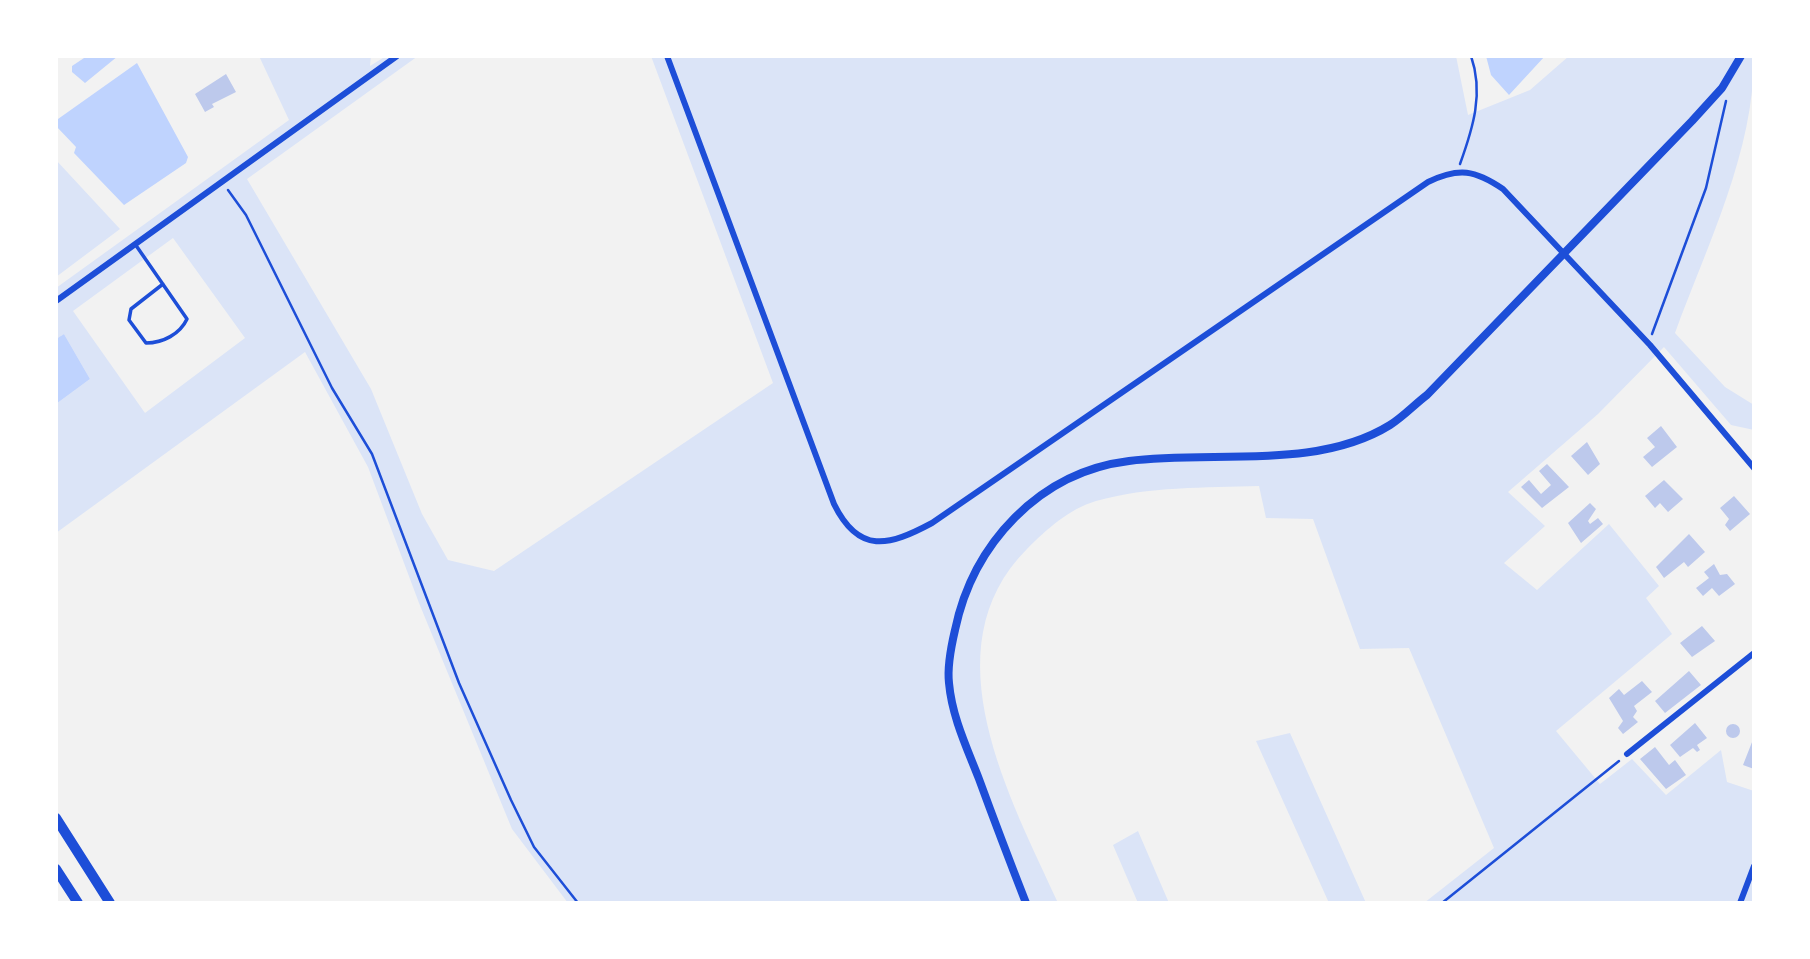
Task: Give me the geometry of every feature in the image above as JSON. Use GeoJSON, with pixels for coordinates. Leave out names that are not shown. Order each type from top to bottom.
{"type":"FeatureCollection","features":[{"type":"Feature","properties":{"kind":"highway"},"geometry":{"type":"LineString","coordinates":[[56,818],[110,903]]}},
{"type":"Feature","properties":{"kind":"highway"},"geometry":{"type":"LineString","coordinates":[[56,869],[78,903]]}},
{"type":"Feature","properties":{"kind":"street"},"geometry":{"type":"LineString","coordinates":[[56,300],[397,56]]}},
{"type":"Feature","properties":{"kind":"street"},"geometry":{"type":"LineString","coordinates":[[667,56],[834,504],[845,526],[865,539],[883,543],[903,539],[932,523],[1428,182],[1448,172],[1485,177],[1503,190],[1650,345],[1754,468]]}},
{"type":"Feature","properties":{"kind":"street"},"geometry":{"type":"LineString","coordinates":[[1026,903],[955,718],[948,682],[961,602],[980,560],[1014,516],[1048,489],[1095,468],[1129,461],[1302,453],[1352,441],[1389,425],[1427,394],[1722,88],[1741,56]]}},
{"type":"Feature","properties":{"kind":"street"},"geometry":{"type":"LineString","coordinates":[[1627,754],[1754,653]]}},
{"type":"Feature","properties":{"kind":"street"},"geometry":{"type":"LineString","coordinates":[[1740,903],[1754,866]]}},
{"type":"Feature","properties":{"kind":"lane"},"geometry":{"type":"LineString","coordinates":[[135,244],[187,318],[184,326],[160,343],[146,343],[129,320],[131,309],[163,284]]}},
{"type":"Feature","properties":{"kind":"path"},"geometry":{"type":"LineString","coordinates":[[1457,172],[1471,132],[1479,78],[1471,56]]}},
{"type":"Feature","properties":{"kind":"path"},"geometry":{"type":"LineString","coordinates":[[1650,345],[1658,312],[1692,232],[1706,188],[1726,103],[1722,88]]}},
{"type":"Feature","properties":{"kind":"path"},"geometry":{"type":"LineString","coordinates":[[223,181],[246,215],[332,388],[372,454],[459,682],[510,800],[534,847],[578,903]]}},
{"type":"Feature","properties":{"kind":"path"},"geometry":{"type":"LineString","coordinates":[[1442,903],[1627,754]]}},
{"type":"Feature","properties":{"kind":"shaded area"},"geometry":{"type":"Polygon","coordinates":[[[259,56],[371,56],[370,66],[386,56],[418,56],[247,179],[371,389],[422,514],[448,560],[494,571],[773,383],[651,56],[1456,56],[1468,115],[1530,90],[1569,56],[1754,56],[1752,92],[1738,162],[1675,333],[1725,387],[1754,405],[1754,430],[1731,425],[1664,347],[1598,414],[1508,492],[1545,526],[1504,563],[1537,590],[1609,524],[1659,586],[1646,598],[1672,634],[1556,731],[1600,784],[1632,759],[1666,795],[1721,750],[1727,782],[1754,791],[1754,903],[1424,903],[1494,848],[1409,648],[1360,649],[1313,519],[1266,518],[1259,486],[1157,490],[1096,501],[1059,520],[1027,549],[998,589],[983,632],[980,678],[987,724],[1001,772],[1019,818],[1058,903],[568,903],[512,829],[419,603],[368,467],[305,352],[56,533],[56,404],[90,379],[64,334],[56,339],[56,288],[289,120],[259,56]],[[173,238],[73,311],[145,413],[245,338],[173,238]]]}},
{"type":"Feature","properties":{"kind":"shaded area"},"geometry":{"type":"Polygon","coordinates":[[[56,160],[120,229],[56,277],[56,160]]]}},
{"type":"Feature","properties":{"kind":"shaded area"},"geometry":{"type":"Polygon","coordinates":[[[1290,733],[1366,903],[1329,903],[1256,741],[1290,733]]]}},
{"type":"Feature","properties":{"kind":"shaded area"},"geometry":{"type":"Polygon","coordinates":[[[1138,831],[1169,903],[1138,903],[1113,845],[1138,831]]]}},
{"type":"Feature","properties":{"kind":"water"},"geometry":{"type":"Polygon","coordinates":[[[87,56],[118,56],[85,83],[72,72],[72,66],[87,56]]]}},
{"type":"Feature","properties":{"kind":"water"},"geometry":{"type":"Polygon","coordinates":[[[1486,56],[1545,56],[1509,95],[1491,75],[1486,56]]]}},
{"type":"Feature","properties":{"kind":"water"},"geometry":{"type":"Polygon","coordinates":[[[137,63],[188,157],[186,163],[124,205],[74,153],[76,147],[56,126],[58,119],[137,63]]]}},
{"type":"Feature","properties":{"kind":"water"},"geometry":{"type":"Polygon","coordinates":[[[64,334],[90,379],[56,404],[56,339],[64,334]]]}},
{"type":"Feature","properties":{"kind":"building"},"geometry":{"type":"Polygon","coordinates":[[[226,74],[236,92],[212,104],[214,107],[205,112],[195,94],[226,74]]]}},
{"type":"Feature","properties":{"kind":"building"},"geometry":{"type":"Polygon","coordinates":[[[1661,426],[1677,447],[1652,467],[1643,457],[1655,447],[1647,438],[1661,426]]]}},
{"type":"Feature","properties":{"kind":"building"},"geometry":{"type":"Polygon","coordinates":[[[1587,442],[1600,464],[1588,475],[1571,456],[1587,442]]]}},
{"type":"Feature","properties":{"kind":"building"},"geometry":{"type":"Polygon","coordinates":[[[1547,464],[1569,487],[1542,508],[1521,487],[1529,480],[1541,494],[1551,485],[1539,471],[1547,464]]]}},
{"type":"Feature","properties":{"kind":"building"},"geometry":{"type":"Polygon","coordinates":[[[1664,480],[1683,499],[1668,512],[1660,503],[1655,508],[1645,496],[1664,480]]]}},
{"type":"Feature","properties":{"kind":"building"},"geometry":{"type":"Polygon","coordinates":[[[1734,496],[1750,514],[1730,531],[1725,525],[1729,519],[1720,508],[1734,496]]]}},
{"type":"Feature","properties":{"kind":"building"},"geometry":{"type":"Polygon","coordinates":[[[1590,503],[1596,509],[1588,521],[1590,524],[1598,518],[1603,524],[1581,543],[1568,523],[1590,503]]]}},
{"type":"Feature","properties":{"kind":"building"},"geometry":{"type":"Polygon","coordinates":[[[1689,534],[1705,552],[1688,567],[1684,562],[1664,578],[1656,567],[1689,534]]]}},
{"type":"Feature","properties":{"kind":"building"},"geometry":{"type":"Polygon","coordinates":[[[1714,564],[1720,575],[1727,574],[1735,584],[1719,596],[1712,588],[1703,596],[1696,588],[1709,578],[1704,572],[1714,564]]]}},
{"type":"Feature","properties":{"kind":"building"},"geometry":{"type":"Polygon","coordinates":[[[1702,626],[1715,641],[1692,657],[1680,643],[1702,626]]]}},
{"type":"Feature","properties":{"kind":"building"},"geometry":{"type":"Polygon","coordinates":[[[1689,671],[1701,685],[1665,713],[1655,701],[1689,671]]]}},
{"type":"Feature","properties":{"kind":"building"},"geometry":{"type":"Polygon","coordinates":[[[1642,681],[1652,692],[1634,706],[1637,711],[1633,717],[1638,722],[1623,734],[1618,728],[1623,721],[1609,698],[1619,689],[1624,695],[1642,681]]]}},
{"type":"Feature","properties":{"kind":"building"},"geometry":{"type":"Polygon","coordinates":[[[1695,723],[1707,738],[1697,745],[1700,750],[1697,752],[1693,748],[1680,757],[1670,745],[1695,723]]]}},
{"type":"Feature","properties":{"kind":"building"},"geometry":{"type":"Polygon","coordinates":[[[1730,724],[1736,724],[1740,731],[1736,738],[1730,738],[1726,734],[1726,728],[1730,724]]]}},
{"type":"Feature","properties":{"kind":"building"},"geometry":{"type":"Polygon","coordinates":[[[1754,737],[1754,769],[1743,765],[1754,737]]]}},
{"type":"Feature","properties":{"kind":"building"},"geometry":{"type":"Polygon","coordinates":[[[1655,747],[1669,765],[1675,760],[1686,775],[1666,789],[1640,759],[1655,747]]]}}]}
